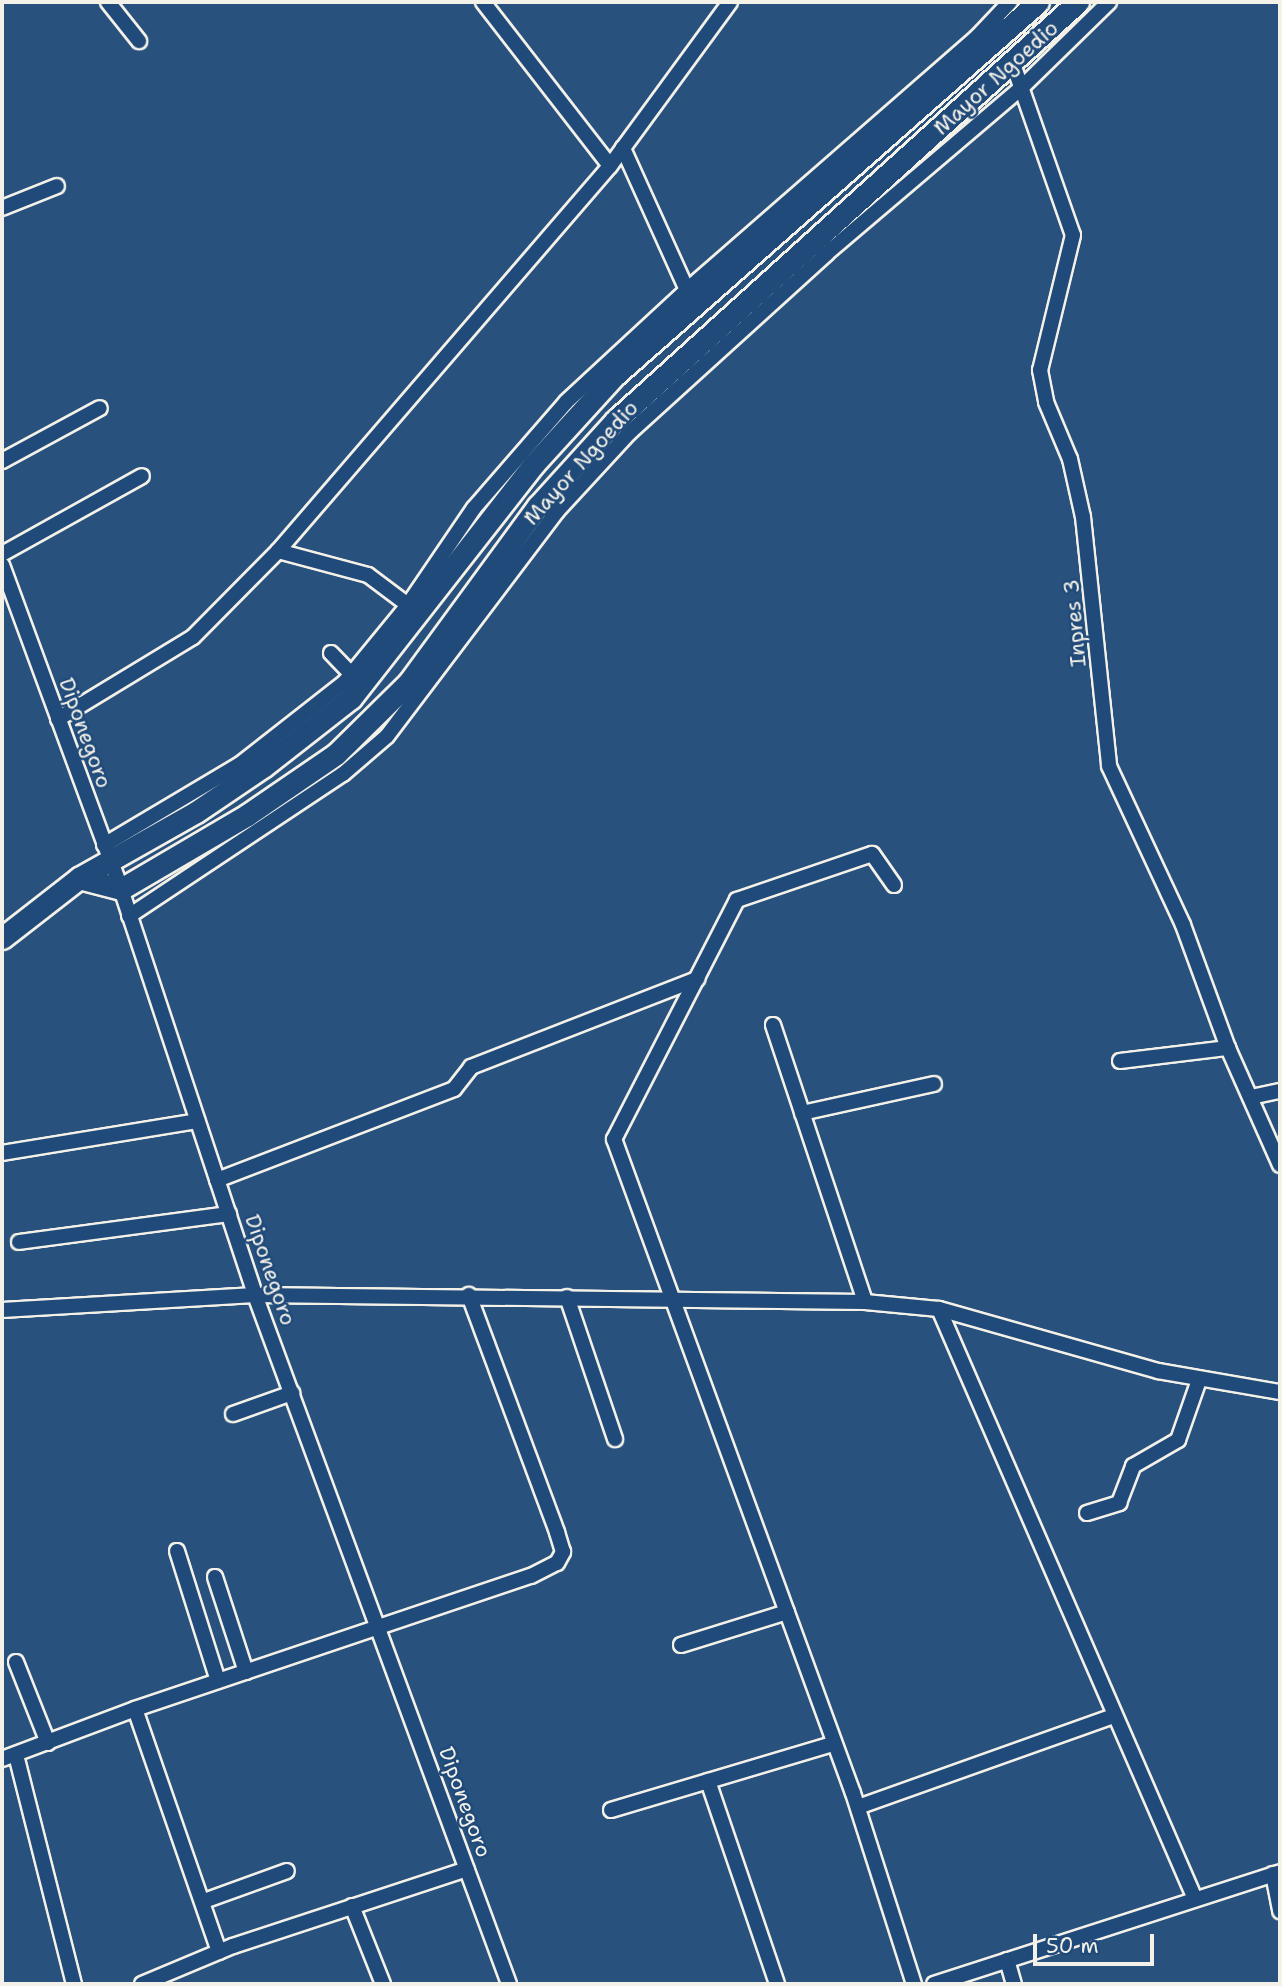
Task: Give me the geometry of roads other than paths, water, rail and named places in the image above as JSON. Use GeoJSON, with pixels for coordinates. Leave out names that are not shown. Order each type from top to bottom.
{"type":"FeatureCollection","features":[{"type":"Feature","properties":{"kind":"street"},"geometry":{"type":"LineString","coordinates":[[108,2],[139,41]]}},
{"type":"Feature","properties":{"kind":"street"},"geometry":{"type":"LineString","coordinates":[[483,2],[610,166]]}},
{"type":"Feature","properties":{"kind":"street"},"geometry":{"type":"LineString","coordinates":[[58,719],[193,637],[278,551],[610,166],[730,2]]}},
{"type":"Feature","properties":{"kind":"street"},"geometry":{"type":"LineString","coordinates":[[107,852],[239,765],[406,603],[474,508],[566,402],[687,290],[967,46],[1010,2]]}},
{"type":"Feature","properties":{"kind":"street","name":"Mayor Ngoedio"},"geometry":{"type":"LineString","coordinates":[[2,938],[79,878],[107,852],[208,804],[314,729],[351,698],[534,464],[614,376],[1038,2]]}},
{"type":"Feature","properties":{"kind":"street","name":"Mayor Ngoedio"},"geometry":{"type":"LineString","coordinates":[[121,889],[307,776],[372,722],[428,659],[538,506],[616,420],[1013,64],[1078,2]]}},
{"type":"Feature","properties":{"kind":"street"},"geometry":{"type":"LineString","coordinates":[[129,916],[343,775],[387,737],[557,512],[630,432],[826,254],[1021,89],[1108,2]]}},
{"type":"Feature","properties":{"kind":"street","name":"Inpres 3"},"geometry":{"type":"LineString","coordinates":[[1013,64],[1073,235],[1041,355],[1041,387],[1070,459],[1083,517],[1109,766],[1182,925],[1228,1048],[1280,1165]]}},
{"type":"Feature","properties":{"kind":"street"},"geometry":{"type":"LineString","coordinates":[[623,148],[687,290]]}},
{"type":"Feature","properties":{"kind":"street"},"geometry":{"type":"LineString","coordinates":[[2,208],[57,186]]}},
{"type":"Feature","properties":{"kind":"street"},"geometry":{"type":"LineString","coordinates":[[2,461],[100,408]]}},
{"type":"Feature","properties":{"kind":"street"},"geometry":{"type":"LineString","coordinates":[[2,554],[142,477]]}},
{"type":"Feature","properties":{"kind":"street"},"geometry":{"type":"LineString","coordinates":[[278,551],[352,569],[380,581],[406,603]]}},
{"type":"Feature","properties":{"kind":"street","name":"Diponegoro"},"geometry":{"type":"LineString","coordinates":[[2,565],[121,889],[255,1295],[509,1984]]}},
{"type":"Feature","properties":{"kind":"street"},"geometry":{"type":"LineString","coordinates":[[351,698],[372,722]]}},
{"type":"Feature","properties":{"kind":"street"},"geometry":{"type":"LineString","coordinates":[[894,885],[872,853],[744,897],[726,916],[697,979],[614,1139],[676,1300],[833,1744],[858,1807],[914,1984]]}},
{"type":"Feature","properties":{"kind":"street"},"geometry":{"type":"LineString","coordinates":[[79,878],[121,889]]}},
{"type":"Feature","properties":{"kind":"street"},"geometry":{"type":"LineString","coordinates":[[217,1180],[454,1089],[471,1067],[697,979]]}},
{"type":"Feature","properties":{"kind":"street"},"geometry":{"type":"LineString","coordinates":[[773,1025],[865,1302]]}},
{"type":"Feature","properties":{"kind":"street"},"geometry":{"type":"LineString","coordinates":[[1120,1061],[1228,1048]]}},
{"type":"Feature","properties":{"kind":"street"},"geometry":{"type":"LineString","coordinates":[[802,1113],[934,1084]]}},
{"type":"Feature","properties":{"kind":"street"},"geometry":{"type":"LineString","coordinates":[[1251,1097],[1280,1091]]}},
{"type":"Feature","properties":{"kind":"street"},"geometry":{"type":"LineString","coordinates":[[2,1153],[197,1121]]}},
{"type":"Feature","properties":{"kind":"street"},"geometry":{"type":"LineString","coordinates":[[19,1242],[229,1214]]}},
{"type":"Feature","properties":{"kind":"street"},"geometry":{"type":"LineString","coordinates":[[2,1310],[255,1295],[469,1295],[865,1302],[939,1309],[1199,1380],[1280,1392]]}},
{"type":"Feature","properties":{"kind":"street"},"geometry":{"type":"LineString","coordinates":[[74,1984],[9,1757],[135,1709],[531,1576],[562,1556],[469,1295]]}},
{"type":"Feature","properties":{"kind":"street"},"geometry":{"type":"LineString","coordinates":[[567,1297],[615,1439]]}},
{"type":"Feature","properties":{"kind":"street"},"geometry":{"type":"LineString","coordinates":[[939,1309],[1113,1716],[1195,1899]]}},
{"type":"Feature","properties":{"kind":"street"},"geometry":{"type":"LineString","coordinates":[[1087,1513],[1119,1503],[1133,1466],[1178,1440],[1199,1380]]}},
{"type":"Feature","properties":{"kind":"street"},"geometry":{"type":"LineString","coordinates":[[233,1414],[292,1393]]}},
{"type":"Feature","properties":{"kind":"street"},"geometry":{"type":"LineString","coordinates":[[177,1550],[218,1681]]}},
{"type":"Feature","properties":{"kind":"street"},"geometry":{"type":"LineString","coordinates":[[215,1577],[246,1672]]}},
{"type":"Feature","properties":{"kind":"street"},"geometry":{"type":"LineString","coordinates":[[681,1644],[787,1612]]}},
{"type":"Feature","properties":{"kind":"street"},"geometry":{"type":"LineString","coordinates":[[16,1662],[48,1742]]}},
{"type":"Feature","properties":{"kind":"street"},"geometry":{"type":"LineString","coordinates":[[135,1709],[204,1901],[219,1952]]}},
{"type":"Feature","properties":{"kind":"street"},"geometry":{"type":"LineString","coordinates":[[858,1807],[1113,1716]]}},
{"type":"Feature","properties":{"kind":"street"},"geometry":{"type":"LineString","coordinates":[[611,1810],[833,1744]]}},
{"type":"Feature","properties":{"kind":"street"},"geometry":{"type":"LineString","coordinates":[[708,1781],[778,1984]]}},
{"type":"Feature","properties":{"kind":"street"},"geometry":{"type":"LineString","coordinates":[[142,1984],[219,1952],[467,1869]]}},
{"type":"Feature","properties":{"kind":"street"},"geometry":{"type":"LineString","coordinates":[[204,1901],[287,1871]]}},
{"type":"Feature","properties":{"kind":"street"},"geometry":{"type":"LineString","coordinates":[[934,1984],[1276,1873],[1280,1911]]}},
{"type":"Feature","properties":{"kind":"street"},"geometry":{"type":"LineString","coordinates":[[352,1906],[383,1984]]}},
{"type":"Feature","properties":{"kind":"street"},"geometry":{"type":"LineString","coordinates":[[1007,1960],[1014,1984]]}}]}
